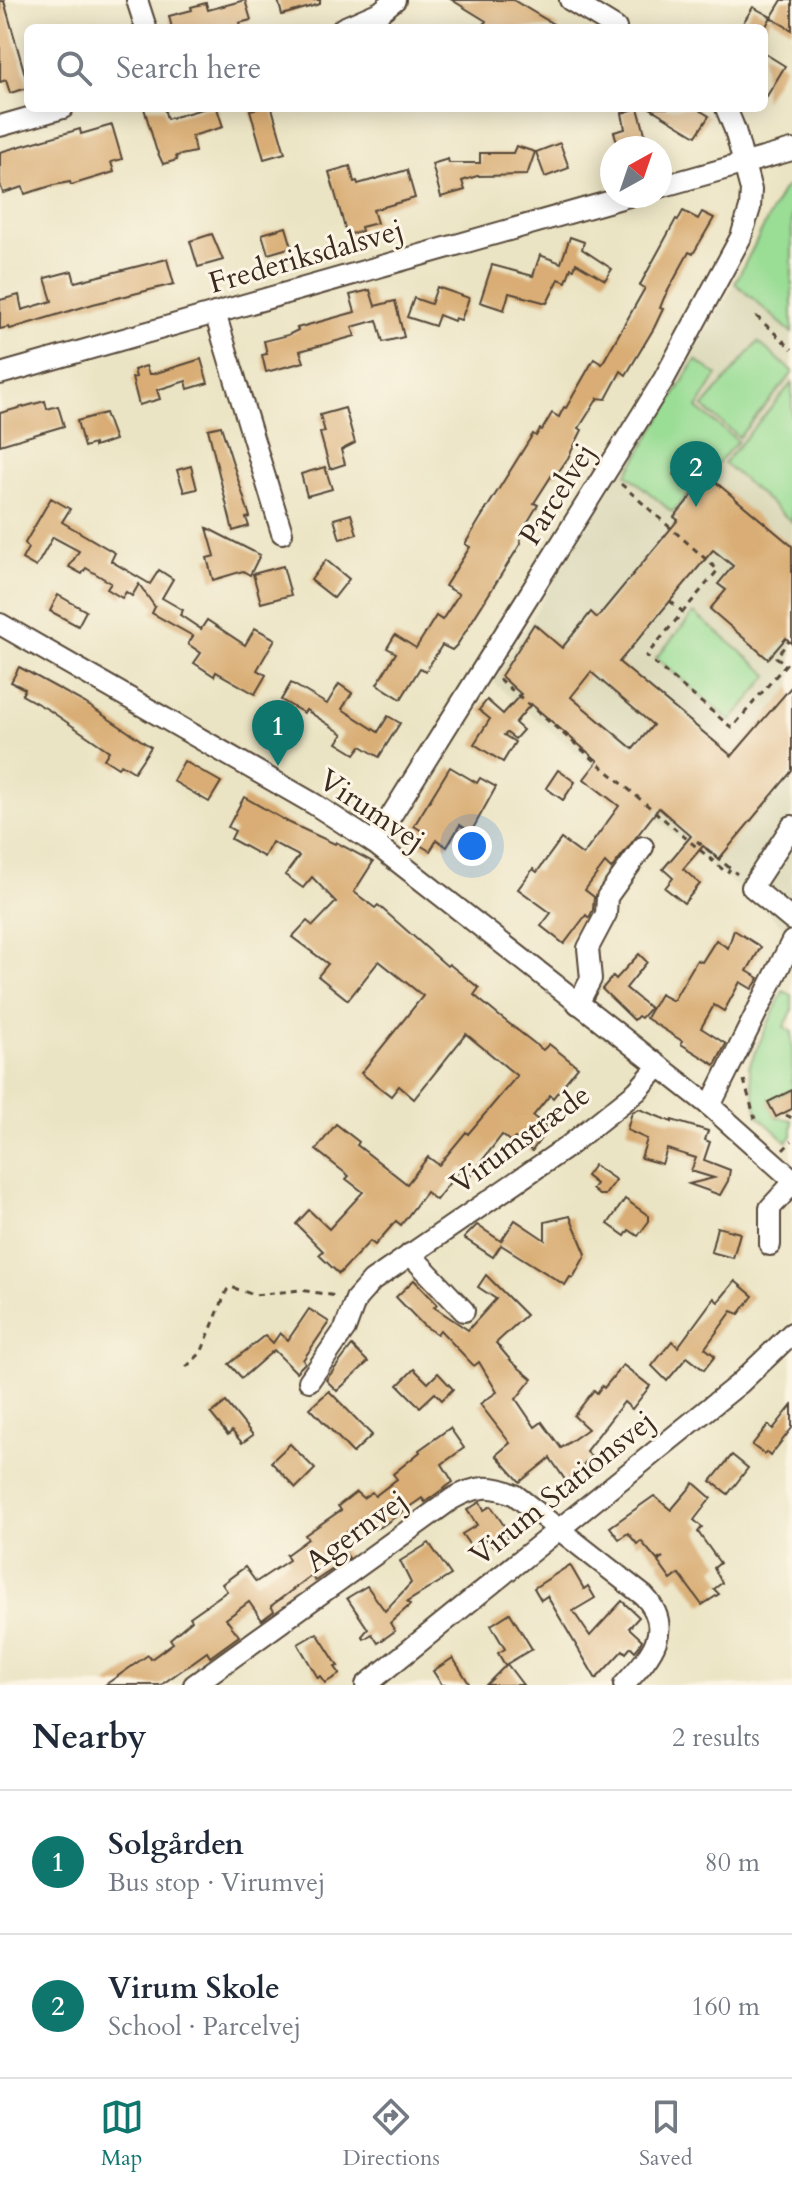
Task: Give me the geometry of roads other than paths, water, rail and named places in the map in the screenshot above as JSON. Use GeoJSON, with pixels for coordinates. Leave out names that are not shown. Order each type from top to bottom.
{"type":"FeatureCollection","features":[{"type":"Feature","properties":{"kind":"street"},"geometry":{"type":"LineString","coordinates":[[137,0],[145,24]]}},
{"type":"Feature","properties":{"kind":"street"},"geometry":{"type":"LineString","coordinates":[[352,24],[380,12],[395,0]]}},
{"type":"Feature","properties":{"kind":"street"},"geometry":{"type":"LineString","coordinates":[[570,0],[609,24]]}},
{"type":"Feature","properties":{"kind":"street"},"geometry":{"type":"LineString","coordinates":[[0,126],[49,112]]}},
{"type":"Feature","properties":{"kind":"street","name":"Parcelvej"},"geometry":{"type":"LineString","coordinates":[[374,843],[664,379],[741,237],[751,198],[728,112]]}},
{"type":"Feature","properties":{"kind":"street"},"geometry":{"type":"LineString","coordinates":[[672,184],[792,150]]}},
{"type":"Feature","properties":{"kind":"street","name":"Frederiksdalsvej"},"geometry":{"type":"LineString","coordinates":[[0,374],[600,204]]}},
{"type":"Feature","properties":{"kind":"street"},"geometry":{"type":"LineString","coordinates":[[215,313],[282,533]]}},
{"type":"Feature","properties":{"kind":"street","name":"Virumvej"},"geometry":{"type":"LineString","coordinates":[[0,624],[314,804],[374,843],[710,1106],[792,1181]]}},
{"type":"Feature","properties":{"kind":"street"},"geometry":{"type":"LineString","coordinates":[[792,826],[752,887],[792,920]]}},
{"type":"Feature","properties":{"kind":"street"},"geometry":{"type":"LineString","coordinates":[[578,1004],[591,979],[588,948],[606,914],[607,897],[643,847]]}},
{"type":"Feature","properties":{"kind":"street"},"geometry":{"type":"LineString","coordinates":[[710,1106],[792,941]]}},
{"type":"Feature","properties":{"kind":"street","name":"Virumstræde"},"geometry":{"type":"LineString","coordinates":[[309,1381],[345,1329],[356,1299],[372,1281],[567,1147],[637,1091],[659,1066]]}},
{"type":"Feature","properties":{"kind":"street"},"geometry":{"type":"LineString","coordinates":[[770,1245],[770,1208],[792,1181]]}},
{"type":"Feature","properties":{"kind":"street"},"geometry":{"type":"LineString","coordinates":[[410,1254],[464,1311]]}},
{"type":"Feature","properties":{"kind":"street","name":"Virum Stationsvej"},"geometry":{"type":"LineString","coordinates":[[366,1685],[739,1384],[792,1333]]}},
{"type":"Feature","properties":{"kind":"street","name":"Agernvej"},"geometry":{"type":"LineString","coordinates":[[194,1685],[464,1492],[478,1486],[499,1488],[515,1495],[644,1596],[655,1608],[659,1622],[652,1653],[624,1685]]}},
{"type":"Feature","properties":{"kind":"place","name":"Virum Skole"},"geometry":{"type":"Point","coordinates":[696,507]}},
{"type":"Feature","properties":{"kind":"place","name":"Solgården"},"geometry":{"type":"Point","coordinates":[278,766]}}]}
